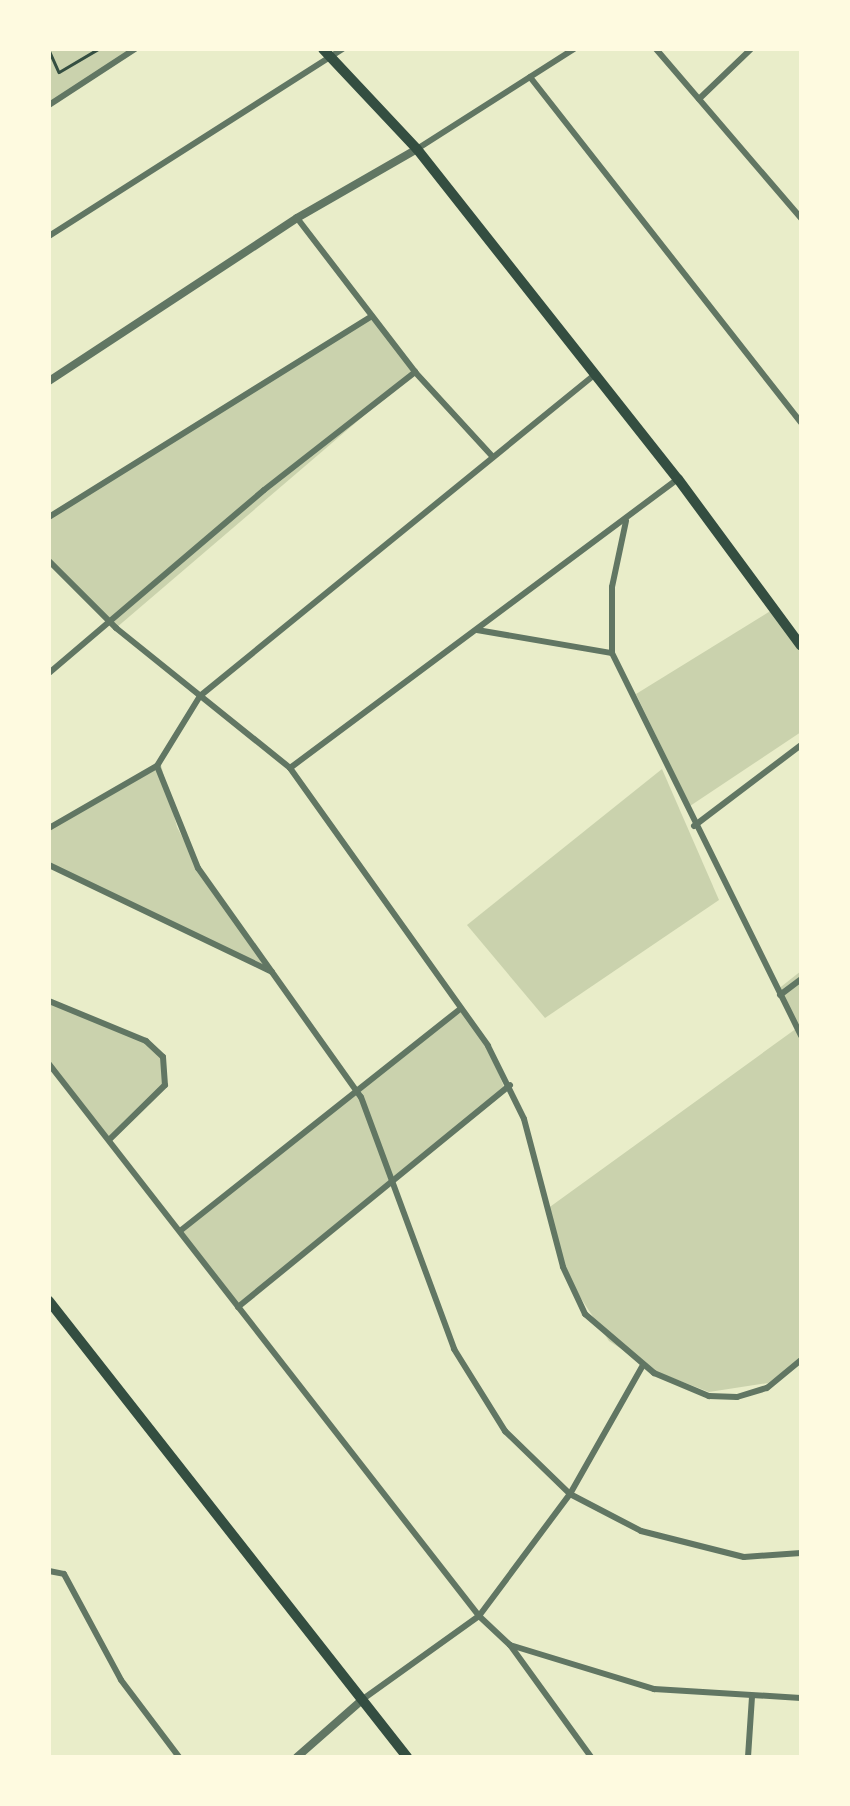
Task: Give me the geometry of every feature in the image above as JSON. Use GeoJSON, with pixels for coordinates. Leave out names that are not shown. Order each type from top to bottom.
{"type":"FeatureCollection","features":[{"type":"Feature","properties":{"kind":"main road"},"geometry":{"type":"LineString","coordinates":[[327,53],[417,149],[593,376],[678,479],[801,646]]}},
{"type":"Feature","properties":{"kind":"main road"},"geometry":{"type":"LineString","coordinates":[[49,1301],[407,1757]]}},
{"type":"Feature","properties":{"kind":"street"},"geometry":{"type":"LineString","coordinates":[[49,104],[135,49]]}},
{"type":"Feature","properties":{"kind":"street"},"geometry":{"type":"LineString","coordinates":[[49,236],[327,53],[342,49]]}},
{"type":"Feature","properties":{"kind":"street"},"geometry":{"type":"LineString","coordinates":[[49,381],[298,218],[417,149],[575,49]]}},
{"type":"Feature","properties":{"kind":"street"},"geometry":{"type":"LineString","coordinates":[[656,49],[801,218]]}},
{"type":"Feature","properties":{"kind":"street"},"geometry":{"type":"LineString","coordinates":[[699,99],[751,49]]}},
{"type":"Feature","properties":{"kind":"street"},"geometry":{"type":"LineString","coordinates":[[530,77],[801,423]]}},
{"type":"Feature","properties":{"kind":"street"},"geometry":{"type":"LineString","coordinates":[[298,218],[415,372],[492,456]]}},
{"type":"Feature","properties":{"kind":"street"},"geometry":{"type":"LineString","coordinates":[[49,517],[372,316]]}},
{"type":"Feature","properties":{"kind":"street"},"geometry":{"type":"LineString","coordinates":[[49,673],[415,372]]}},
{"type":"Feature","properties":{"kind":"street"},"geometry":{"type":"LineString","coordinates":[[49,828],[158,766],[200,696],[593,376]]}},
{"type":"Feature","properties":{"kind":"street"},"geometry":{"type":"LineString","coordinates":[[290,768],[626,521],[678,479]]}},
{"type":"Feature","properties":{"kind":"street"},"geometry":{"type":"LineString","coordinates":[[626,521],[612,587],[612,653],[694,826],[801,1036]]}},
{"type":"Feature","properties":{"kind":"street"},"geometry":{"type":"LineString","coordinates":[[49,561],[110,622],[290,768],[460,1009],[510,1085],[575,1296],[608,1338],[643,1365],[681,1387],[737,1397],[767,1388],[801,1360]]}},
{"type":"Feature","properties":{"kind":"street"},"geometry":{"type":"LineString","coordinates":[[477,630],[612,653]]}},
{"type":"Feature","properties":{"kind":"street"},"geometry":{"type":"LineString","coordinates":[[694,826],[801,745]]}},
{"type":"Feature","properties":{"kind":"street"},"geometry":{"type":"LineString","coordinates":[[158,766],[198,868],[355,1088],[393,1178],[454,1349],[479,1395],[512,1438],[570,1494],[641,1531],[701,1550],[744,1557],[801,1553]]}},
{"type":"Feature","properties":{"kind":"street"},"geometry":{"type":"LineString","coordinates":[[49,865],[274,973]]}},
{"type":"Feature","properties":{"kind":"street"},"geometry":{"type":"LineString","coordinates":[[780,995],[801,979]]}},
{"type":"Feature","properties":{"kind":"street"},"geometry":{"type":"LineString","coordinates":[[49,1001],[146,1041],[167,1068],[156,1098],[108,1140]]}},
{"type":"Feature","properties":{"kind":"street"},"geometry":{"type":"LineString","coordinates":[[180,1231],[355,1088],[460,1009]]}},
{"type":"Feature","properties":{"kind":"street"},"geometry":{"type":"LineString","coordinates":[[49,1064],[479,1616],[509,1645],[591,1757]]}},
{"type":"Feature","properties":{"kind":"street"},"geometry":{"type":"LineString","coordinates":[[238,1307],[510,1085]]}},
{"type":"Feature","properties":{"kind":"street"},"geometry":{"type":"LineString","coordinates":[[297,1757],[363,1699],[479,1616],[570,1494],[643,1365]]}},
{"type":"Feature","properties":{"kind":"street"},"geometry":{"type":"LineString","coordinates":[[49,1571],[64,1574],[121,1681],[179,1757]]}},
{"type":"Feature","properties":{"kind":"street"},"geometry":{"type":"LineString","coordinates":[[509,1645],[654,1689],[801,1698]]}},
{"type":"Feature","properties":{"kind":"street"},"geometry":{"type":"LineString","coordinates":[[748,1757],[752,1697]]}},
{"type":"Feature","properties":{"kind":"path"},"geometry":{"type":"LineString","coordinates":[[49,50],[59,72],[98,49]]}},
{"type":"Feature","properties":{"kind":"green space"},"geometry":{"type":"Polygon","coordinates":[[[49,49],[135,49],[49,105],[49,49]]]}},
{"type":"Feature","properties":{"kind":"green space"},"geometry":{"type":"Polygon","coordinates":[[[372,316],[415,372],[116,628],[49,561],[49,517],[372,316]]]}},
{"type":"Feature","properties":{"kind":"green space"},"geometry":{"type":"Polygon","coordinates":[[[772,610],[801,653],[801,732],[690,806],[636,694],[772,610]]]}},
{"type":"Feature","properties":{"kind":"green space"},"geometry":{"type":"Polygon","coordinates":[[[160,761],[177,827],[198,868],[274,973],[49,865],[49,828],[160,761]]]}},
{"type":"Feature","properties":{"kind":"green space"},"geometry":{"type":"Polygon","coordinates":[[[662,769],[719,900],[545,1018],[467,925],[662,769]]]}},
{"type":"Feature","properties":{"kind":"green space"},"geometry":{"type":"Polygon","coordinates":[[[801,971],[801,1358],[768,1383],[709,1392],[657,1372],[609,1341],[561,1268],[547,1209],[797,1028],[777,990],[801,971]]]}},
{"type":"Feature","properties":{"kind":"green space"},"geometry":{"type":"Polygon","coordinates":[[[49,1001],[146,1041],[163,1057],[165,1085],[109,1140],[49,1062],[49,1001]]]}},
{"type":"Feature","properties":{"kind":"green space"},"geometry":{"type":"Polygon","coordinates":[[[460,1009],[489,1050],[506,1092],[238,1307],[180,1231],[460,1009]]]}}]}
